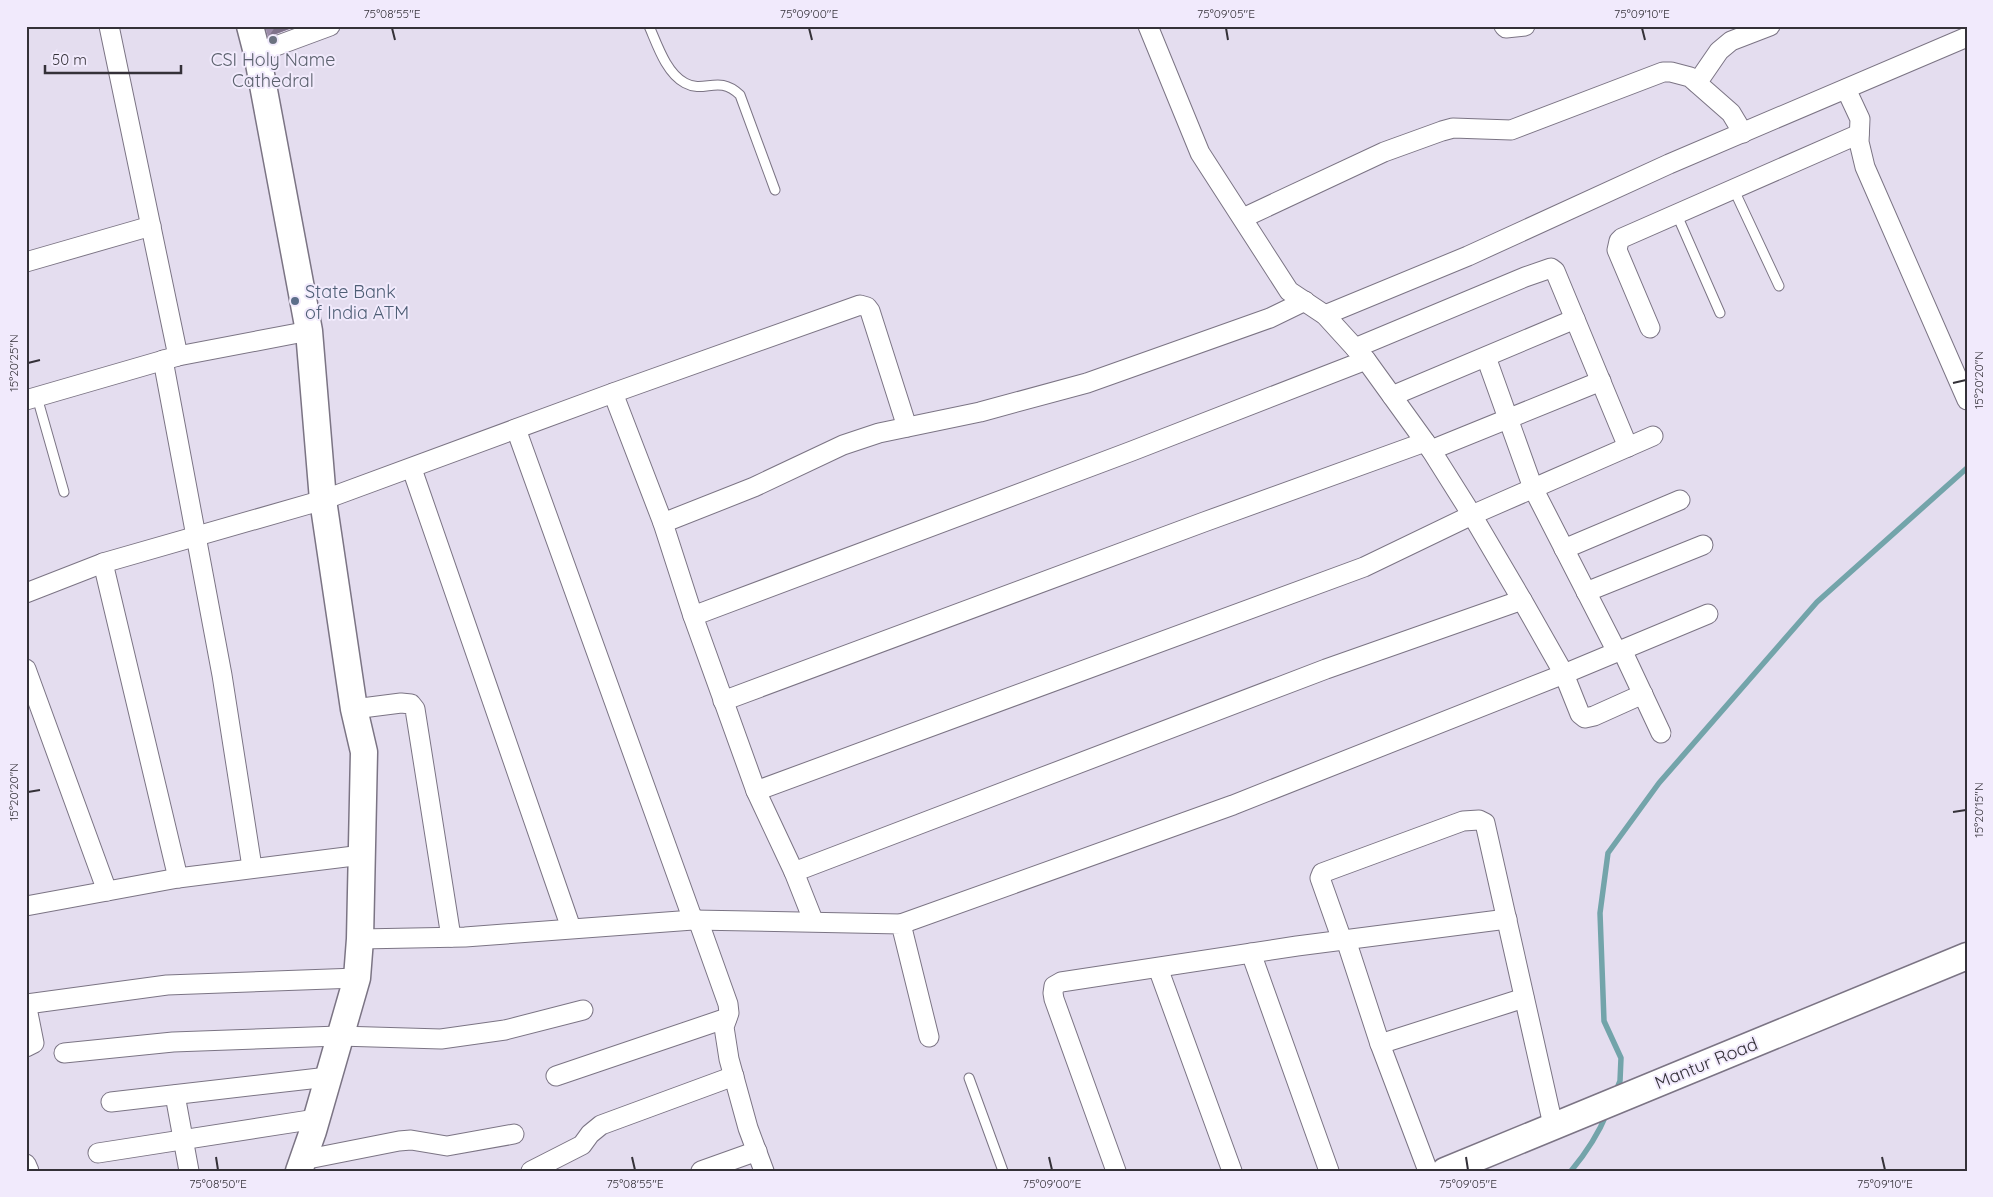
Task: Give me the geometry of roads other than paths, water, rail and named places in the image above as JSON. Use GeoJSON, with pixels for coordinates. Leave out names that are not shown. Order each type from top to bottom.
{"type":"FeatureCollection","features":[{"type":"Feature","properties":{"kind":"street"},"geometry":{"type":"LineString","coordinates":[[109,26],[151,226],[197,536],[222,675],[252,867]]}},
{"type":"Feature","properties":{"kind":"street"},"geometry":{"type":"LineString","coordinates":[[250,26],[257,53],[309,331],[323,500],[354,709],[364,752],[360,939],[357,978],[301,1165]]}},
{"type":"Feature","properties":{"kind":"street"},"geometry":{"type":"LineString","coordinates":[[257,53],[330,26]]}},
{"type":"Feature","properties":{"kind":"street"},"geometry":{"type":"LineString","coordinates":[[1148,26],[1200,153],[1289,290],[1325,315],[1360,354],[1428,446],[1472,515],[1564,674],[1580,714],[1585,718],[1594,716],[1643,694]]}},
{"type":"Feature","properties":{"kind":"street"},"geometry":{"type":"LineString","coordinates":[[1504,26],[1526,26]]}},
{"type":"Feature","properties":{"kind":"street"},"geometry":{"type":"LineString","coordinates":[[1697,83],[1719,51],[1731,41],[1770,26]]}},
{"type":"Feature","properties":{"kind":"street"},"geometry":{"type":"LineString","coordinates":[[1325,315],[1468,256],[1743,133],[1967,37]]}},
{"type":"Feature","properties":{"kind":"street"},"geometry":{"type":"LineString","coordinates":[[1243,218],[1384,152],[1442,131],[1453,128],[1511,130],[1663,72],[1690,77],[1731,113],[1743,133]]}},
{"type":"Feature","properties":{"kind":"street"},"geometry":{"type":"LineString","coordinates":[[1846,89],[1860,119],[1861,155],[1865,167],[1967,400]]}},
{"type":"Feature","properties":{"kind":"street"},"geometry":{"type":"LineString","coordinates":[[1650,328],[1617,250],[1617,245],[1622,238],[1859,134]]}},
{"type":"Feature","properties":{"kind":"street"},"geometry":{"type":"LineString","coordinates":[[26,262],[151,226]]}},
{"type":"Feature","properties":{"kind":"street"},"geometry":{"type":"LineString","coordinates":[[693,616],[1123,454],[1360,354],[1525,277],[1551,268],[1555,271],[1628,446]]}},
{"type":"Feature","properties":{"kind":"street"},"geometry":{"type":"LineString","coordinates":[[663,523],[754,486],[843,445],[879,433],[980,412],[1087,383],[1270,318],[1305,301]]}},
{"type":"Feature","properties":{"kind":"street"},"geometry":{"type":"LineString","coordinates":[[26,593],[103,563],[323,500],[412,469],[613,393],[860,305],[867,307],[870,311],[907,427]]}},
{"type":"Feature","properties":{"kind":"street"},"geometry":{"type":"LineString","coordinates":[[1392,396],[1575,319]]}},
{"type":"Feature","properties":{"kind":"street"},"geometry":{"type":"LineString","coordinates":[[32,398],[171,358],[309,331]]}},
{"type":"Feature","properties":{"kind":"street"},"geometry":{"type":"LineString","coordinates":[[1486,356],[1533,488],[1586,592],[1643,694],[1662,733]]}},
{"type":"Feature","properties":{"kind":"street"},"geometry":{"type":"LineString","coordinates":[[723,701],[1204,522],[1509,419],[1601,381]]}},
{"type":"Feature","properties":{"kind":"street"},"geometry":{"type":"LineString","coordinates":[[613,393],[663,523],[693,616],[756,791],[794,872],[813,920]]}},
{"type":"Feature","properties":{"kind":"street"},"geometry":{"type":"LineString","coordinates":[[516,429],[695,920],[728,1004],[724,1027],[725,1039],[748,1128],[764,1171]]}},
{"type":"Feature","properties":{"kind":"street"},"geometry":{"type":"LineString","coordinates":[[756,791],[1364,567],[1472,515],[1653,436]]}},
{"type":"Feature","properties":{"kind":"street"},"geometry":{"type":"LineString","coordinates":[[412,469],[572,928]]}},
{"type":"Feature","properties":{"kind":"street"},"geometry":{"type":"LineString","coordinates":[[1564,549],[1680,500]]}},
{"type":"Feature","properties":{"kind":"street"},"geometry":{"type":"LineString","coordinates":[[1586,592],[1703,545]]}},
{"type":"Feature","properties":{"kind":"street"},"geometry":{"type":"LineString","coordinates":[[103,563],[178,878]]}},
{"type":"Feature","properties":{"kind":"street"},"geometry":{"type":"LineString","coordinates":[[794,872],[1326,668],[1522,600]]}},
{"type":"Feature","properties":{"kind":"street"},"geometry":{"type":"LineString","coordinates":[[360,939],[451,937],[695,920],[813,920],[901,924],[1233,805],[1564,674],[1708,614]]}},
{"type":"Feature","properties":{"kind":"street"},"geometry":{"type":"LineString","coordinates":[[26,669],[107,891]]}},
{"type":"Feature","properties":{"kind":"street"},"geometry":{"type":"LineString","coordinates":[[354,709],[402,703],[411,704],[415,709],[451,937]]}},
{"type":"Feature","properties":{"kind":"street"},"geometry":{"type":"LineString","coordinates":[[1428,1171],[1320,878],[1322,873],[1444,827],[1472,820],[1479,820],[1485,823],[1553,1125]]}},
{"type":"Feature","properties":{"kind":"street"},"geometry":{"type":"LineString","coordinates":[[26,906],[178,878],[252,867],[362,855]]}},
{"type":"Feature","properties":{"kind":"street"},"geometry":{"type":"LineString","coordinates":[[1116,1171],[1053,993],[1054,986],[1060,982],[1250,953],[1507,919]]}},
{"type":"Feature","properties":{"kind":"street"},"geometry":{"type":"LineString","coordinates":[[901,924],[929,1036]]}},
{"type":"Feature","properties":{"kind":"street"},"geometry":{"type":"LineString","coordinates":[[1250,953],[1329,1171]]}},
{"type":"Feature","properties":{"kind":"street","name":"Mantur Road"},"geometry":{"type":"LineString","coordinates":[[1445,1171],[1967,956]]}},
{"type":"Feature","properties":{"kind":"street"},"geometry":{"type":"LineString","coordinates":[[1158,968],[1232,1171]]}},
{"type":"Feature","properties":{"kind":"street"},"geometry":{"type":"LineString","coordinates":[[26,1047],[34,1044],[26,1004],[167,985],[357,978]]}},
{"type":"Feature","properties":{"kind":"street"},"geometry":{"type":"LineString","coordinates":[[1380,1044],[1524,998]]}},
{"type":"Feature","properties":{"kind":"street"},"geometry":{"type":"LineString","coordinates":[[64,1053],[115,1046],[173,1042],[339,1036],[441,1040],[505,1030],[583,1010]]}},
{"type":"Feature","properties":{"kind":"street"},"geometry":{"type":"LineString","coordinates":[[556,1076],[727,1018]]}},
{"type":"Feature","properties":{"kind":"street"},"geometry":{"type":"LineString","coordinates":[[531,1171],[582,1145],[590,1134],[601,1125],[734,1076]]}},
{"type":"Feature","properties":{"kind":"street"},"geometry":{"type":"LineString","coordinates":[[111,1102],[328,1078]]}},
{"type":"Feature","properties":{"kind":"street"},"geometry":{"type":"LineString","coordinates":[[175,1095],[189,1171]]}},
{"type":"Feature","properties":{"kind":"street"},"geometry":{"type":"LineString","coordinates":[[98,1153],[316,1119]]}},
{"type":"Feature","properties":{"kind":"street"},"geometry":{"type":"LineString","coordinates":[[301,1165],[399,1140],[447,1146],[514,1134]]}},
{"type":"Feature","properties":{"kind":"street"},"geometry":{"type":"LineString","coordinates":[[701,1171],[757,1151]]}},
{"type":"Feature","properties":{"kind":"street"},"geometry":{"type":"LineString","coordinates":[[26,1164],[29,1171]]}},
{"type":"Feature","properties":{"kind":"lane"},"geometry":{"type":"LineString","coordinates":[[650,26],[663,56],[673,73],[685,83],[698,86],[723,84],[733,87],[740,95],[775,190]]}},
{"type":"Feature","properties":{"kind":"lane"},"geometry":{"type":"LineString","coordinates":[[1734,190],[1779,286]]}},
{"type":"Feature","properties":{"kind":"lane"},"geometry":{"type":"LineString","coordinates":[[1677,215],[1720,313]]}},
{"type":"Feature","properties":{"kind":"lane"},"geometry":{"type":"LineString","coordinates":[[32,398],[64,492]]}},
{"type":"Feature","properties":{"kind":"lane"},"geometry":{"type":"LineString","coordinates":[[969,1078],[1004,1171]]}},
{"type":"Feature","properties":{"kind":"waterway"},"geometry":{"type":"LineString","coordinates":[[1615,1093],[1620,1081],[1621,1058],[1604,1021],[1600,913],[1608,853],[1659,783],[1817,602],[1967,468]]}},
{"type":"Feature","properties":{"kind":"waterway"},"geometry":{"type":"LineString","coordinates":[[1571,1171],[1591,1144],[1607,1113]]}},
{"type":"Feature","properties":{"kind":"place","name":"CSI Holy Name Cathedral"},"geometry":{"type":"Point","coordinates":[273,40]}},
{"type":"Feature","properties":{"kind":"place","name":"State Bank of India ATM"},"geometry":{"type":"Point","coordinates":[295,301]}}]}
